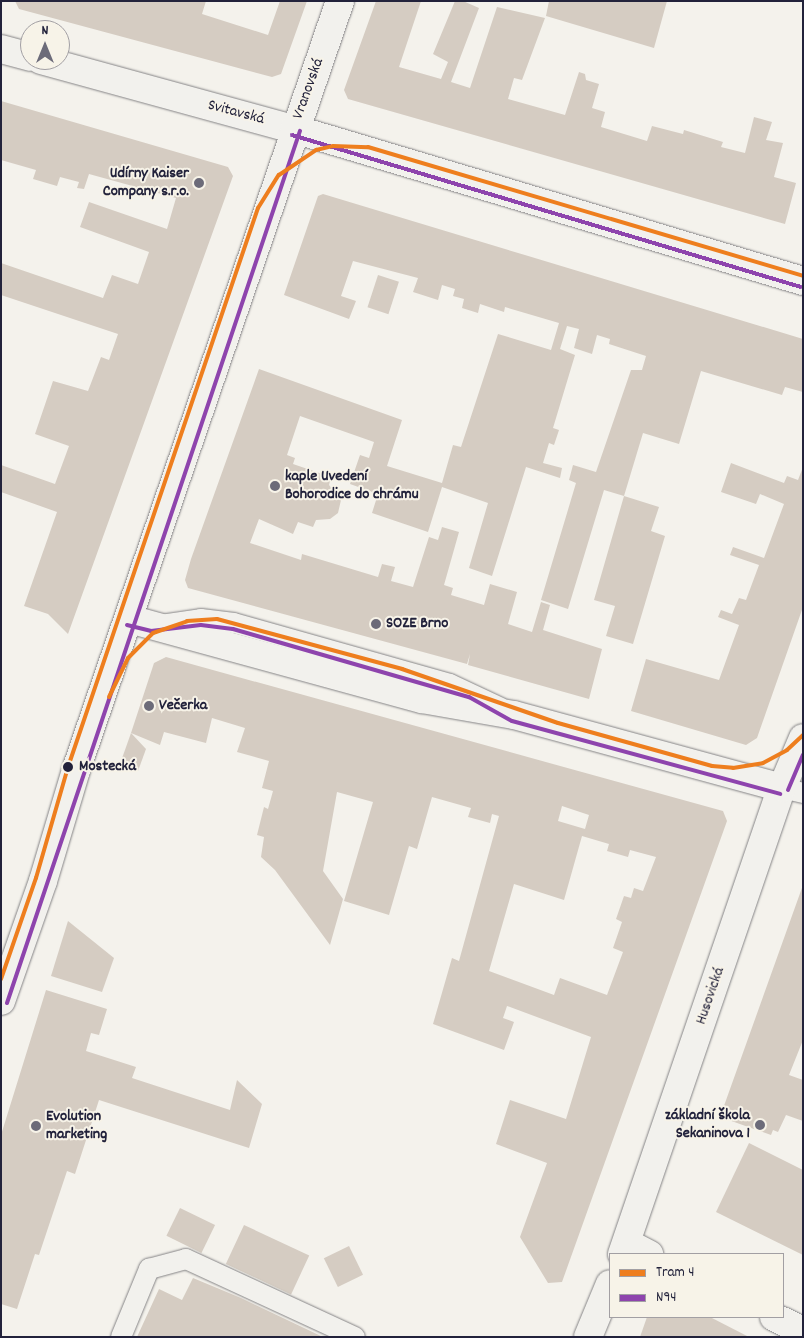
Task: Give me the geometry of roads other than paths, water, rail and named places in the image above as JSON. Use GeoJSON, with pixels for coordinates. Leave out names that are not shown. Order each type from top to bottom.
{"type":"FeatureCollection","features":[{"type":"Feature","properties":{"kind":"street","name":"Vranovská"},"geometry":{"type":"LineString","coordinates":[[1,1001],[7,966],[76,770],[140,622],[294,129],[340,1]]}},
{"type":"Feature","properties":{"kind":"street"},"geometry":{"type":"LineString","coordinates":[[1,49],[20,54]]}},
{"type":"Feature","properties":{"kind":"street","name":"Svitavská"},"geometry":{"type":"LineString","coordinates":[[70,68],[294,129],[803,281]]}},
{"type":"Feature","properties":{"kind":"street"},"geometry":{"type":"LineString","coordinates":[[140,622],[422,699],[514,715],[792,790]]}},
{"type":"Feature","properties":{"kind":"street","name":"Husovická"},"geometry":{"type":"LineString","coordinates":[[633,1251],[792,790],[803,738]]}},
{"type":"Feature","properties":{"kind":"street"},"geometry":{"type":"LineString","coordinates":[[593,1333],[609,1287]]}},
{"type":"Feature","properties":{"kind":"street"},"geometry":{"type":"LineString","coordinates":[[776,1318],[803,1331]]}},
{"type":"Feature","properties":{"kind":"lane"},"geometry":{"type":"LineString","coordinates":[[121,1337],[149,1269],[186,1259],[355,1337]]}},
{"type":"Feature","properties":{"kind":"tram line","name":"4"},"geometry":{"type":"LineString","coordinates":[[1,979],[36,878],[68,767],[258,208],[279,175],[316,150],[333,146],[368,147],[803,276]]}},
{"type":"Feature","properties":{"kind":"tram line","name":"4"},"geometry":{"type":"LineString","coordinates":[[109,697],[128,658],[153,633],[187,621],[217,619],[402,669],[558,723],[712,766],[733,768],[763,763],[787,750],[803,735]]}},
{"type":"Feature","properties":{"kind":"place","name":"Udírny Kaiser Company s.r.o."},"geometry":{"type":"Point","coordinates":[199,183]}},
{"type":"Feature","properties":{"kind":"place","name":"kaple Uvedení Bohorodice do chrámu"},"geometry":{"type":"Point","coordinates":[275,486]}},
{"type":"Feature","properties":{"kind":"place","name":"SOZE Brno"},"geometry":{"type":"Point","coordinates":[376,624]}},
{"type":"Feature","properties":{"kind":"place","name":"Večerka"},"geometry":{"type":"Point","coordinates":[149,706]}},
{"type":"Feature","properties":{"kind":"place","name":"Mostecká"},"geometry":{"type":"Point","coordinates":[68,767]}},
{"type":"Feature","properties":{"kind":"place","name":"základní škola Sekaninova 1"},"geometry":{"type":"Point","coordinates":[760,1125]}},
{"type":"Feature","properties":{"kind":"place","name":"Evolution marketing"},"geometry":{"type":"Point","coordinates":[36,1126]}}]}
